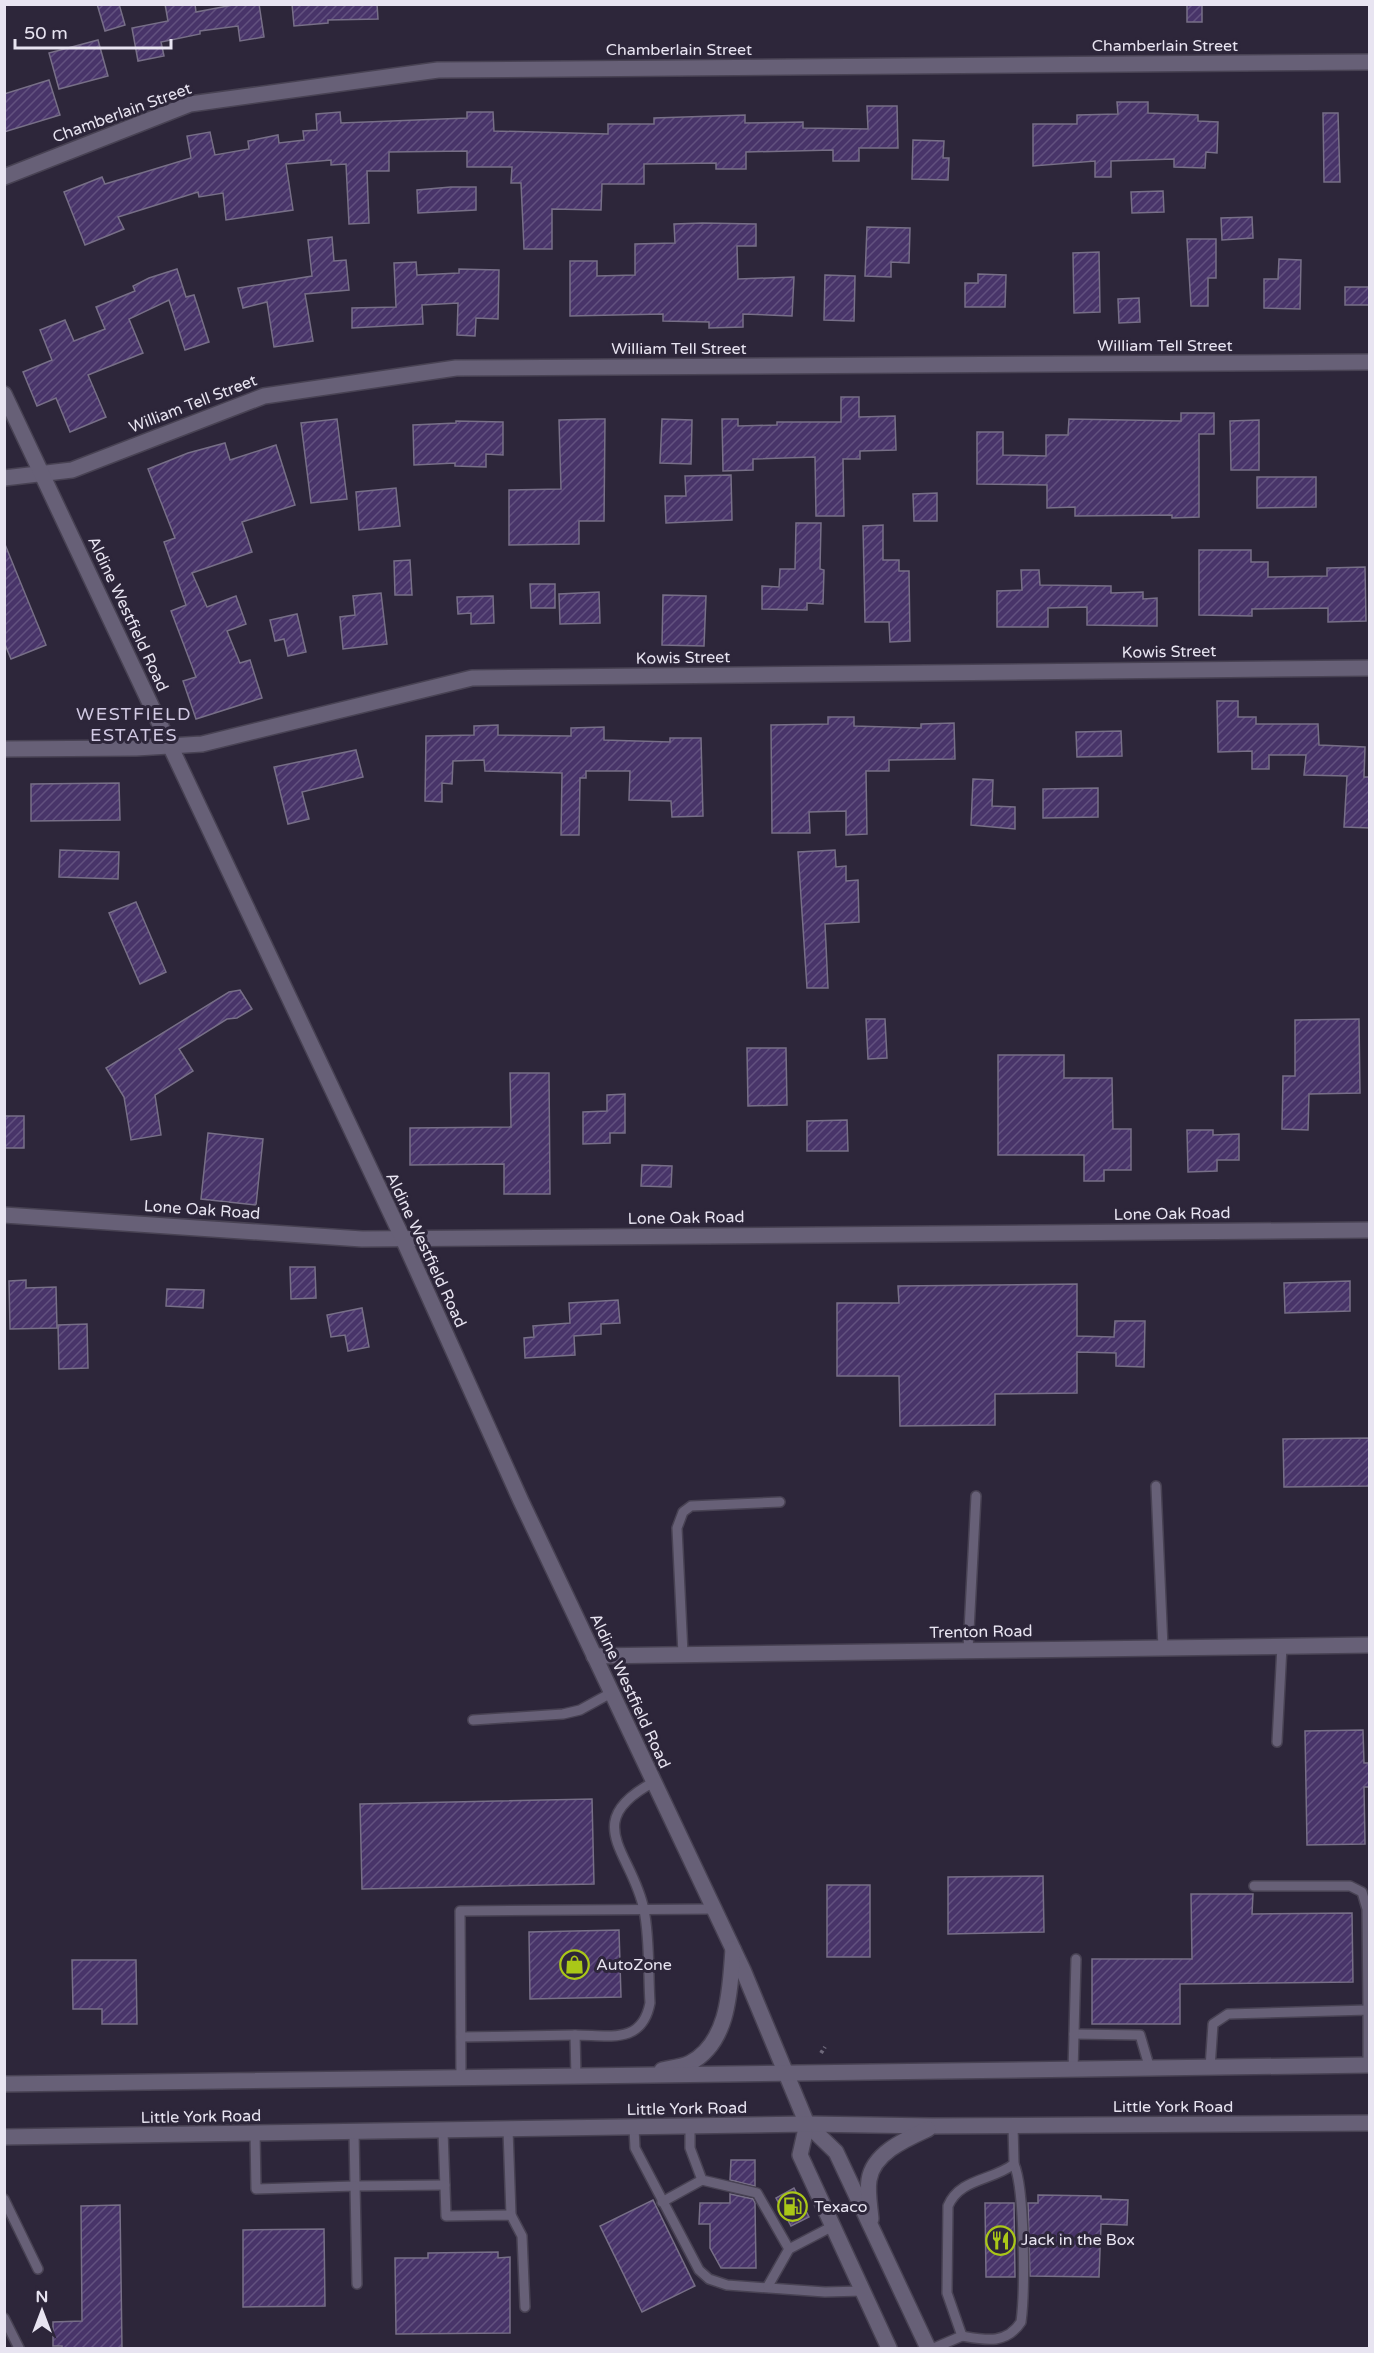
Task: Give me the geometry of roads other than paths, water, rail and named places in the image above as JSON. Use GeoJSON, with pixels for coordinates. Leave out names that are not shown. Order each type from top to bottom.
{"type":"FeatureCollection","features":[{"type":"Feature","properties":{"kind":"street","name":"Chamberlain Street"},"geometry":{"type":"LineString","coordinates":[[4,177],[190,104],[438,70],[1370,62]]}},
{"type":"Feature","properties":{"kind":"street","name":"William Tell Street"},"geometry":{"type":"LineString","coordinates":[[4,478],[72,470],[264,396],[456,368],[1370,362]]}},
{"type":"Feature","properties":{"kind":"street","name":"Aldine Westfield Road"},"geometry":{"type":"LineString","coordinates":[[4,394],[403,1239],[611,1693],[733,1949],[807,2124],[836,2152],[928,2349]]}},
{"type":"Feature","properties":{"kind":"street","name":"Kowis Street"},"geometry":{"type":"LineString","coordinates":[[4,749],[172,747],[202,744],[472,678],[1370,668]]}},
{"type":"Feature","properties":{"kind":"street","name":"Lone Oak Road"},"geometry":{"type":"LineString","coordinates":[[4,1215],[362,1239],[1370,1230]]}},
{"type":"Feature","properties":{"kind":"street","name":"Trenton Road"},"geometry":{"type":"LineString","coordinates":[[594,1656],[1370,1645]]}},
{"type":"Feature","properties":{"kind":"street"},"geometry":{"type":"LineString","coordinates":[[641,2076],[690,2063],[712,2043],[728,2006],[733,1949]]}},
{"type":"Feature","properties":{"kind":"street","name":"Little York Road"},"geometry":{"type":"LineString","coordinates":[[4,2084],[1073,2071],[1369,2065]]}},
{"type":"Feature","properties":{"kind":"street","name":"Little York Road"},"geometry":{"type":"LineString","coordinates":[[4,2137],[807,2124],[932,2127],[1370,2123]]}},
{"type":"Feature","properties":{"kind":"street"},"geometry":{"type":"LineString","coordinates":[[807,2124],[800,2155],[889,2349]]}},
{"type":"Feature","properties":{"kind":"street"},"geometry":{"type":"LineString","coordinates":[[871,2228],[869,2180],[878,2160],[900,2142],[932,2127]]}},
{"type":"Feature","properties":{"kind":"lane"},"geometry":{"type":"LineString","coordinates":[[1156,1486],[1163,1648]]}},
{"type":"Feature","properties":{"kind":"lane"},"geometry":{"type":"LineString","coordinates":[[968,1650],[976,1496]]}},
{"type":"Feature","properties":{"kind":"lane"},"geometry":{"type":"LineString","coordinates":[[683,1654],[677,1528],[683,1512],[691,1506],[780,1502]]}},
{"type":"Feature","properties":{"kind":"lane"},"geometry":{"type":"LineString","coordinates":[[1277,1742],[1282,1646]]}},
{"type":"Feature","properties":{"kind":"lane"},"geometry":{"type":"LineString","coordinates":[[473,1719],[563,1714],[580,1710],[611,1693]]}},
{"type":"Feature","properties":{"kind":"lane"},"geometry":{"type":"LineString","coordinates":[[461,2037],[627,2035],[643,2025],[650,2003],[644,1910],[616,1838],[614,1822],[617,1810],[624,1801],[654,1782]]}},
{"type":"Feature","properties":{"kind":"lane"},"geometry":{"type":"LineString","coordinates":[[1254,1886],[1356,1888],[1366,1899],[1369,2065]]}},
{"type":"Feature","properties":{"kind":"lane"},"geometry":{"type":"LineString","coordinates":[[461,2078],[460,1911],[714,1909]]}},
{"type":"Feature","properties":{"kind":"lane"},"geometry":{"type":"LineString","coordinates":[[1073,2071],[1076,1959]]}},
{"type":"Feature","properties":{"kind":"lane"},"geometry":{"type":"LineString","coordinates":[[1210,2068],[1213,2024],[1228,2014],[1368,2010]]}},
{"type":"Feature","properties":{"kind":"lane"},"geometry":{"type":"LineString","coordinates":[[1074,2034],[1140,2035],[1149,2069]]}},
{"type":"Feature","properties":{"kind":"lane"},"geometry":{"type":"LineString","coordinates":[[575,2035],[576,2077]]}},
{"type":"Feature","properties":{"kind":"lane"},"geometry":{"type":"LineString","coordinates":[[934,2349],[962,2336],[1003,2339],[1015,2332],[1021,2322],[1021,2196],[1019,2174],[1014,2164],[1013,2126]]}},
{"type":"Feature","properties":{"kind":"lane"},"geometry":{"type":"LineString","coordinates":[[690,2127],[690,2148],[702,2180]]}},
{"type":"Feature","properties":{"kind":"lane"},"geometry":{"type":"LineString","coordinates":[[634,2128],[635,2148],[699,2270],[709,2280],[727,2285],[768,2286],[825,2292],[862,2290]]}},
{"type":"Feature","properties":{"kind":"lane"},"geometry":{"type":"LineString","coordinates":[[508,2130],[511,2215],[522,2236],[525,2307]]}},
{"type":"Feature","properties":{"kind":"lane"},"geometry":{"type":"LineString","coordinates":[[443,2131],[446,2216],[511,2215]]}},
{"type":"Feature","properties":{"kind":"lane"},"geometry":{"type":"LineString","coordinates":[[354,2132],[357,2284]]}},
{"type":"Feature","properties":{"kind":"lane"},"geometry":{"type":"LineString","coordinates":[[255,2134],[256,2189],[445,2185]]}},
{"type":"Feature","properties":{"kind":"lane"},"geometry":{"type":"LineString","coordinates":[[962,2336],[947,2293],[948,2206],[952,2197],[964,2185],[1000,2174],[1014,2164]]}},
{"type":"Feature","properties":{"kind":"lane"},"geometry":{"type":"LineString","coordinates":[[662,2202],[702,2180],[757,2193],[789,2249]]}},
{"type":"Feature","properties":{"kind":"lane"},"geometry":{"type":"LineString","coordinates":[[4,2199],[38,2269]]}},
{"type":"Feature","properties":{"kind":"lane"},"geometry":{"type":"LineString","coordinates":[[768,2286],[789,2249],[833,2226]]}},
{"type":"Feature","properties":{"kind":"lane"},"geometry":{"type":"LineString","coordinates":[[4,2318],[19,2349]]}},
{"type":"Feature","properties":{"kind":"place","name":"AutoZone"},"geometry":{"type":"Point","coordinates":[575,1965]}},
{"type":"Feature","properties":{"kind":"place","name":"Texaco"},"geometry":{"type":"Point","coordinates":[793,2207]}},
{"type":"Feature","properties":{"kind":"place","name":"Jack in the Box"},"geometry":{"type":"Point","coordinates":[1000,2240]}},
{"type":"Feature","properties":{"kind":"district","name":"WESTFIELD ESTATES"},"geometry":{"type":"Point","coordinates":[134,724]}}]}
